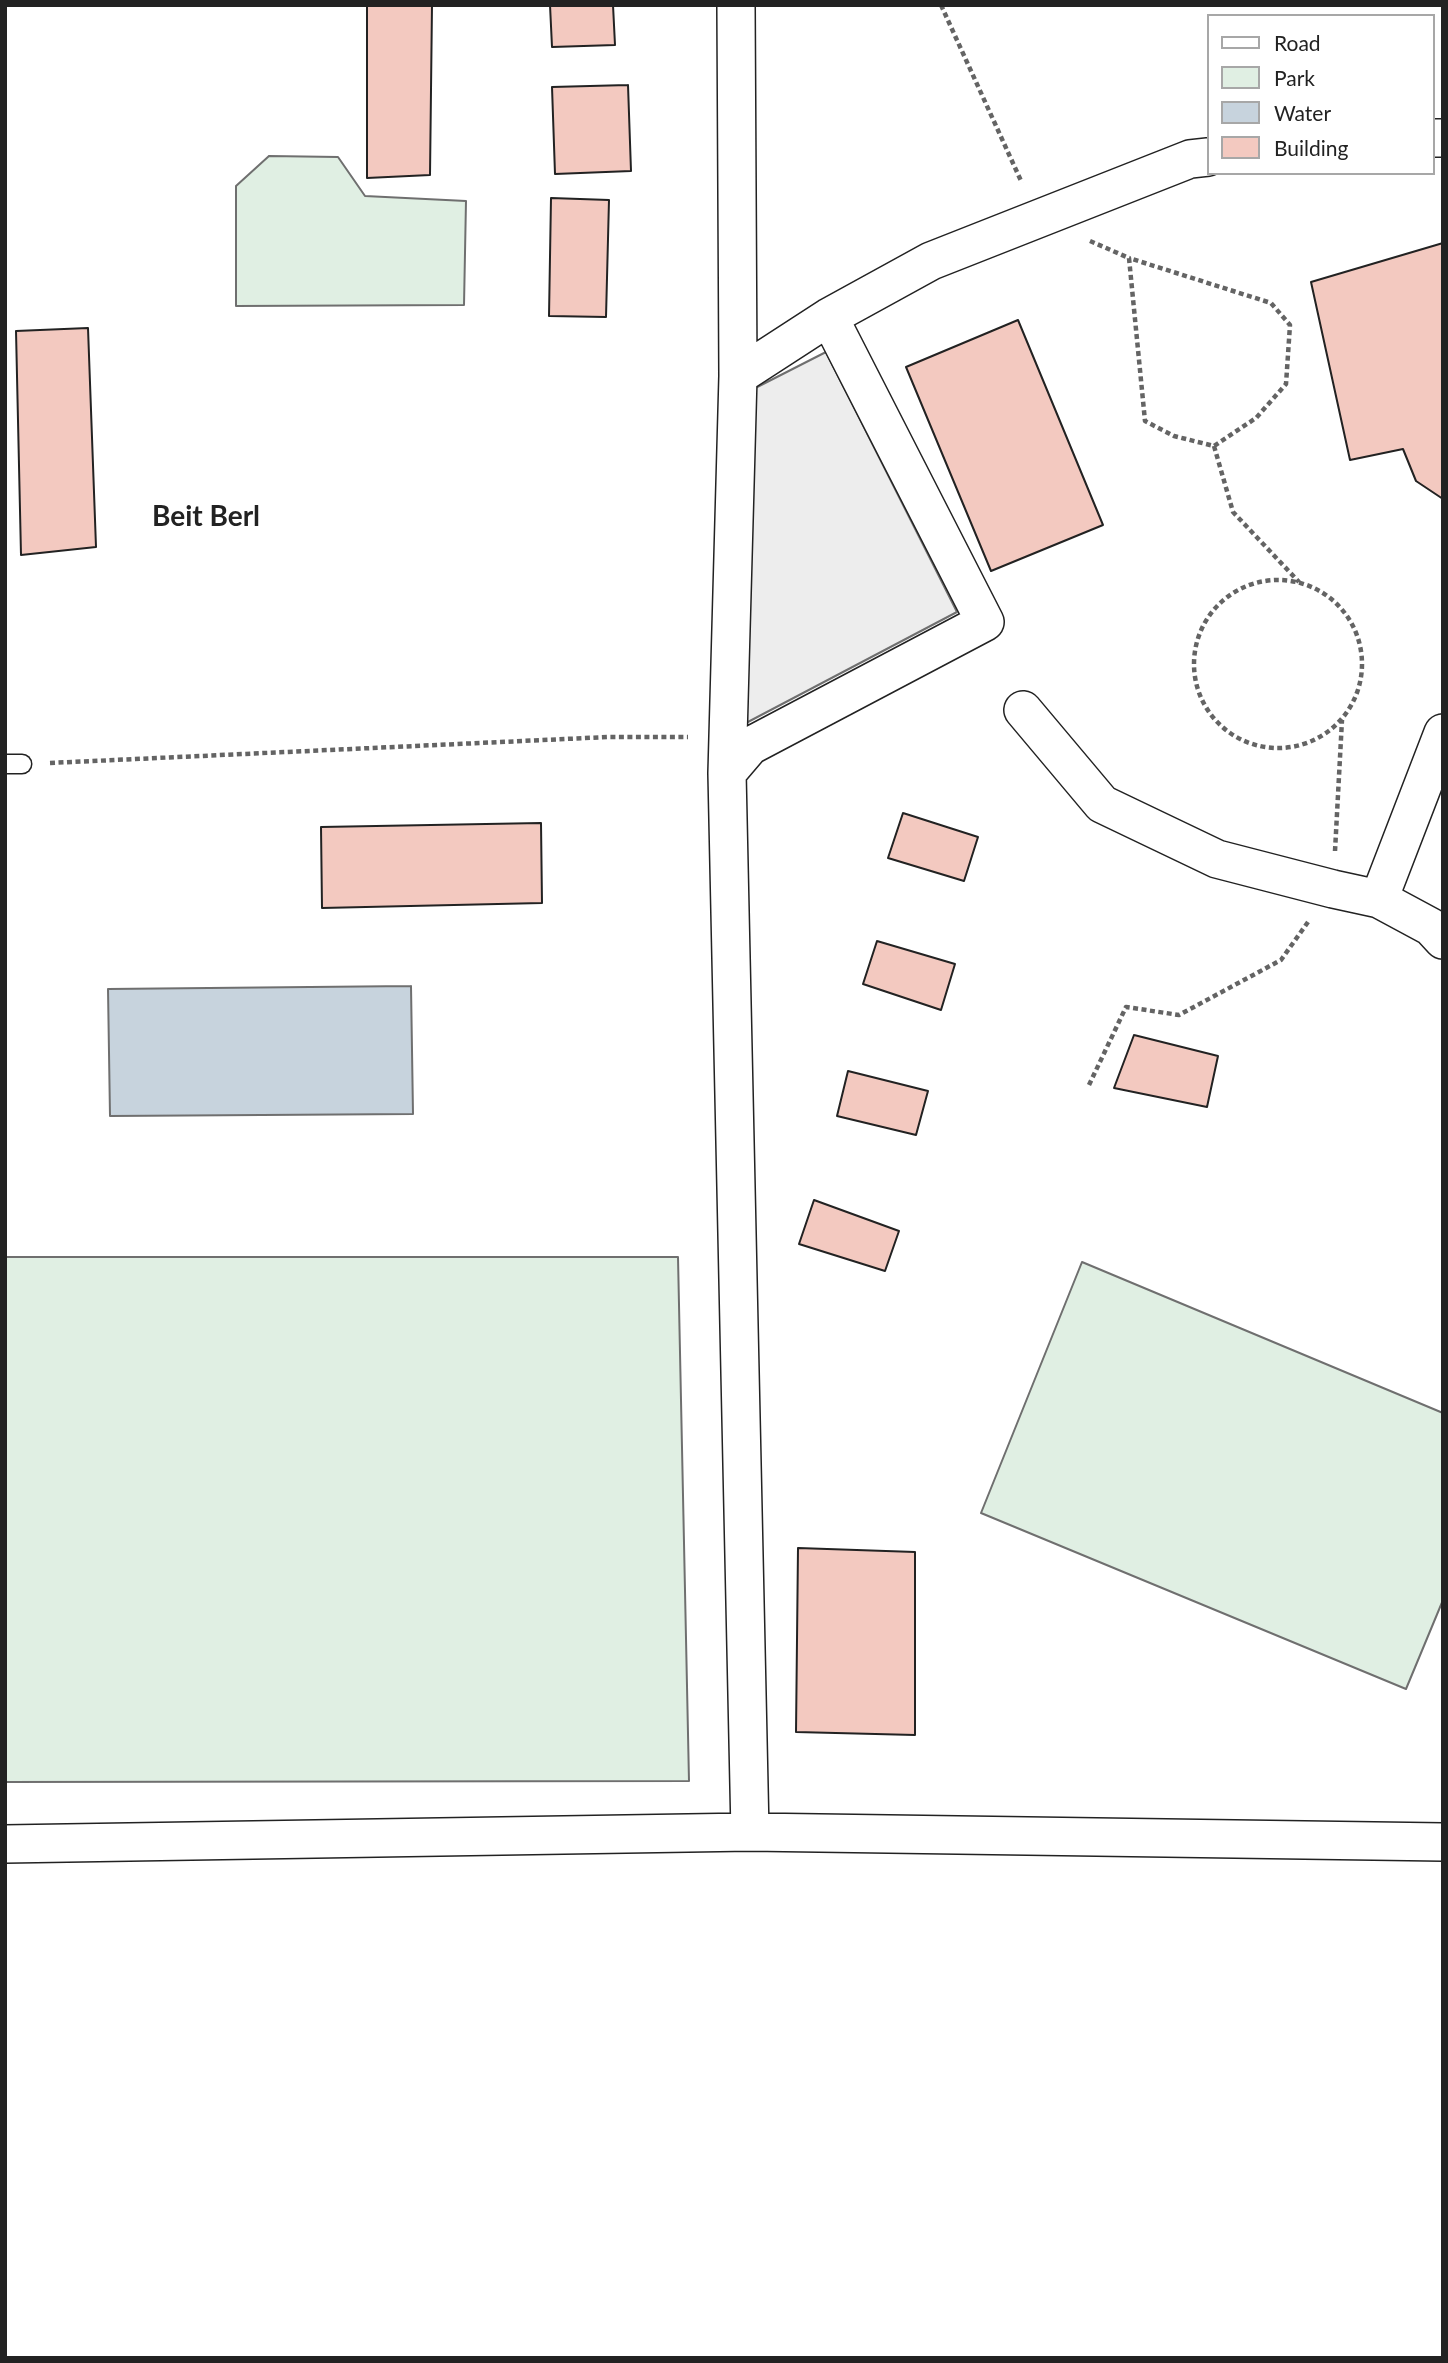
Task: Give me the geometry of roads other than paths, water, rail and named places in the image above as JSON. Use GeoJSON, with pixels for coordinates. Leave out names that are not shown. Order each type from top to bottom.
{"type":"FeatureCollection","features":[{"type":"Feature","properties":{"kind":"street"},"geometry":{"type":"LineString","coordinates":[[736,5],[738,376],[727,755],[750,1832]]}},
{"type":"Feature","properties":{"kind":"street"},"geometry":{"type":"LineString","coordinates":[[738,376],[829,317],[931,261],[1190,159],[1206,157]]}},
{"type":"Feature","properties":{"kind":"street"},"geometry":{"type":"LineString","coordinates":[[727,755],[750,746],[985,622],[829,317]]}},
{"type":"Feature","properties":{"kind":"street"},"geometry":{"type":"LineString","coordinates":[[1023,710],[1102,804],[1217,859],[1379,899],[1431,927],[1443,940]]}},
{"type":"Feature","properties":{"kind":"street"},"geometry":{"type":"LineString","coordinates":[[1379,899],[1443,733]]}},
{"type":"Feature","properties":{"kind":"street"},"geometry":{"type":"LineString","coordinates":[[5,1844],[750,1832],[1443,1842]]}},
{"type":"Feature","properties":{"kind":"water"},"geometry":{"type":"Polygon","coordinates":[[[411,986],[413,1114],[110,1116],[108,989],[411,986]]]}},
{"type":"Feature","properties":{"kind":"district","name":"Beit Berl"},"geometry":{"type":"Point","coordinates":[206,517]}}]}
